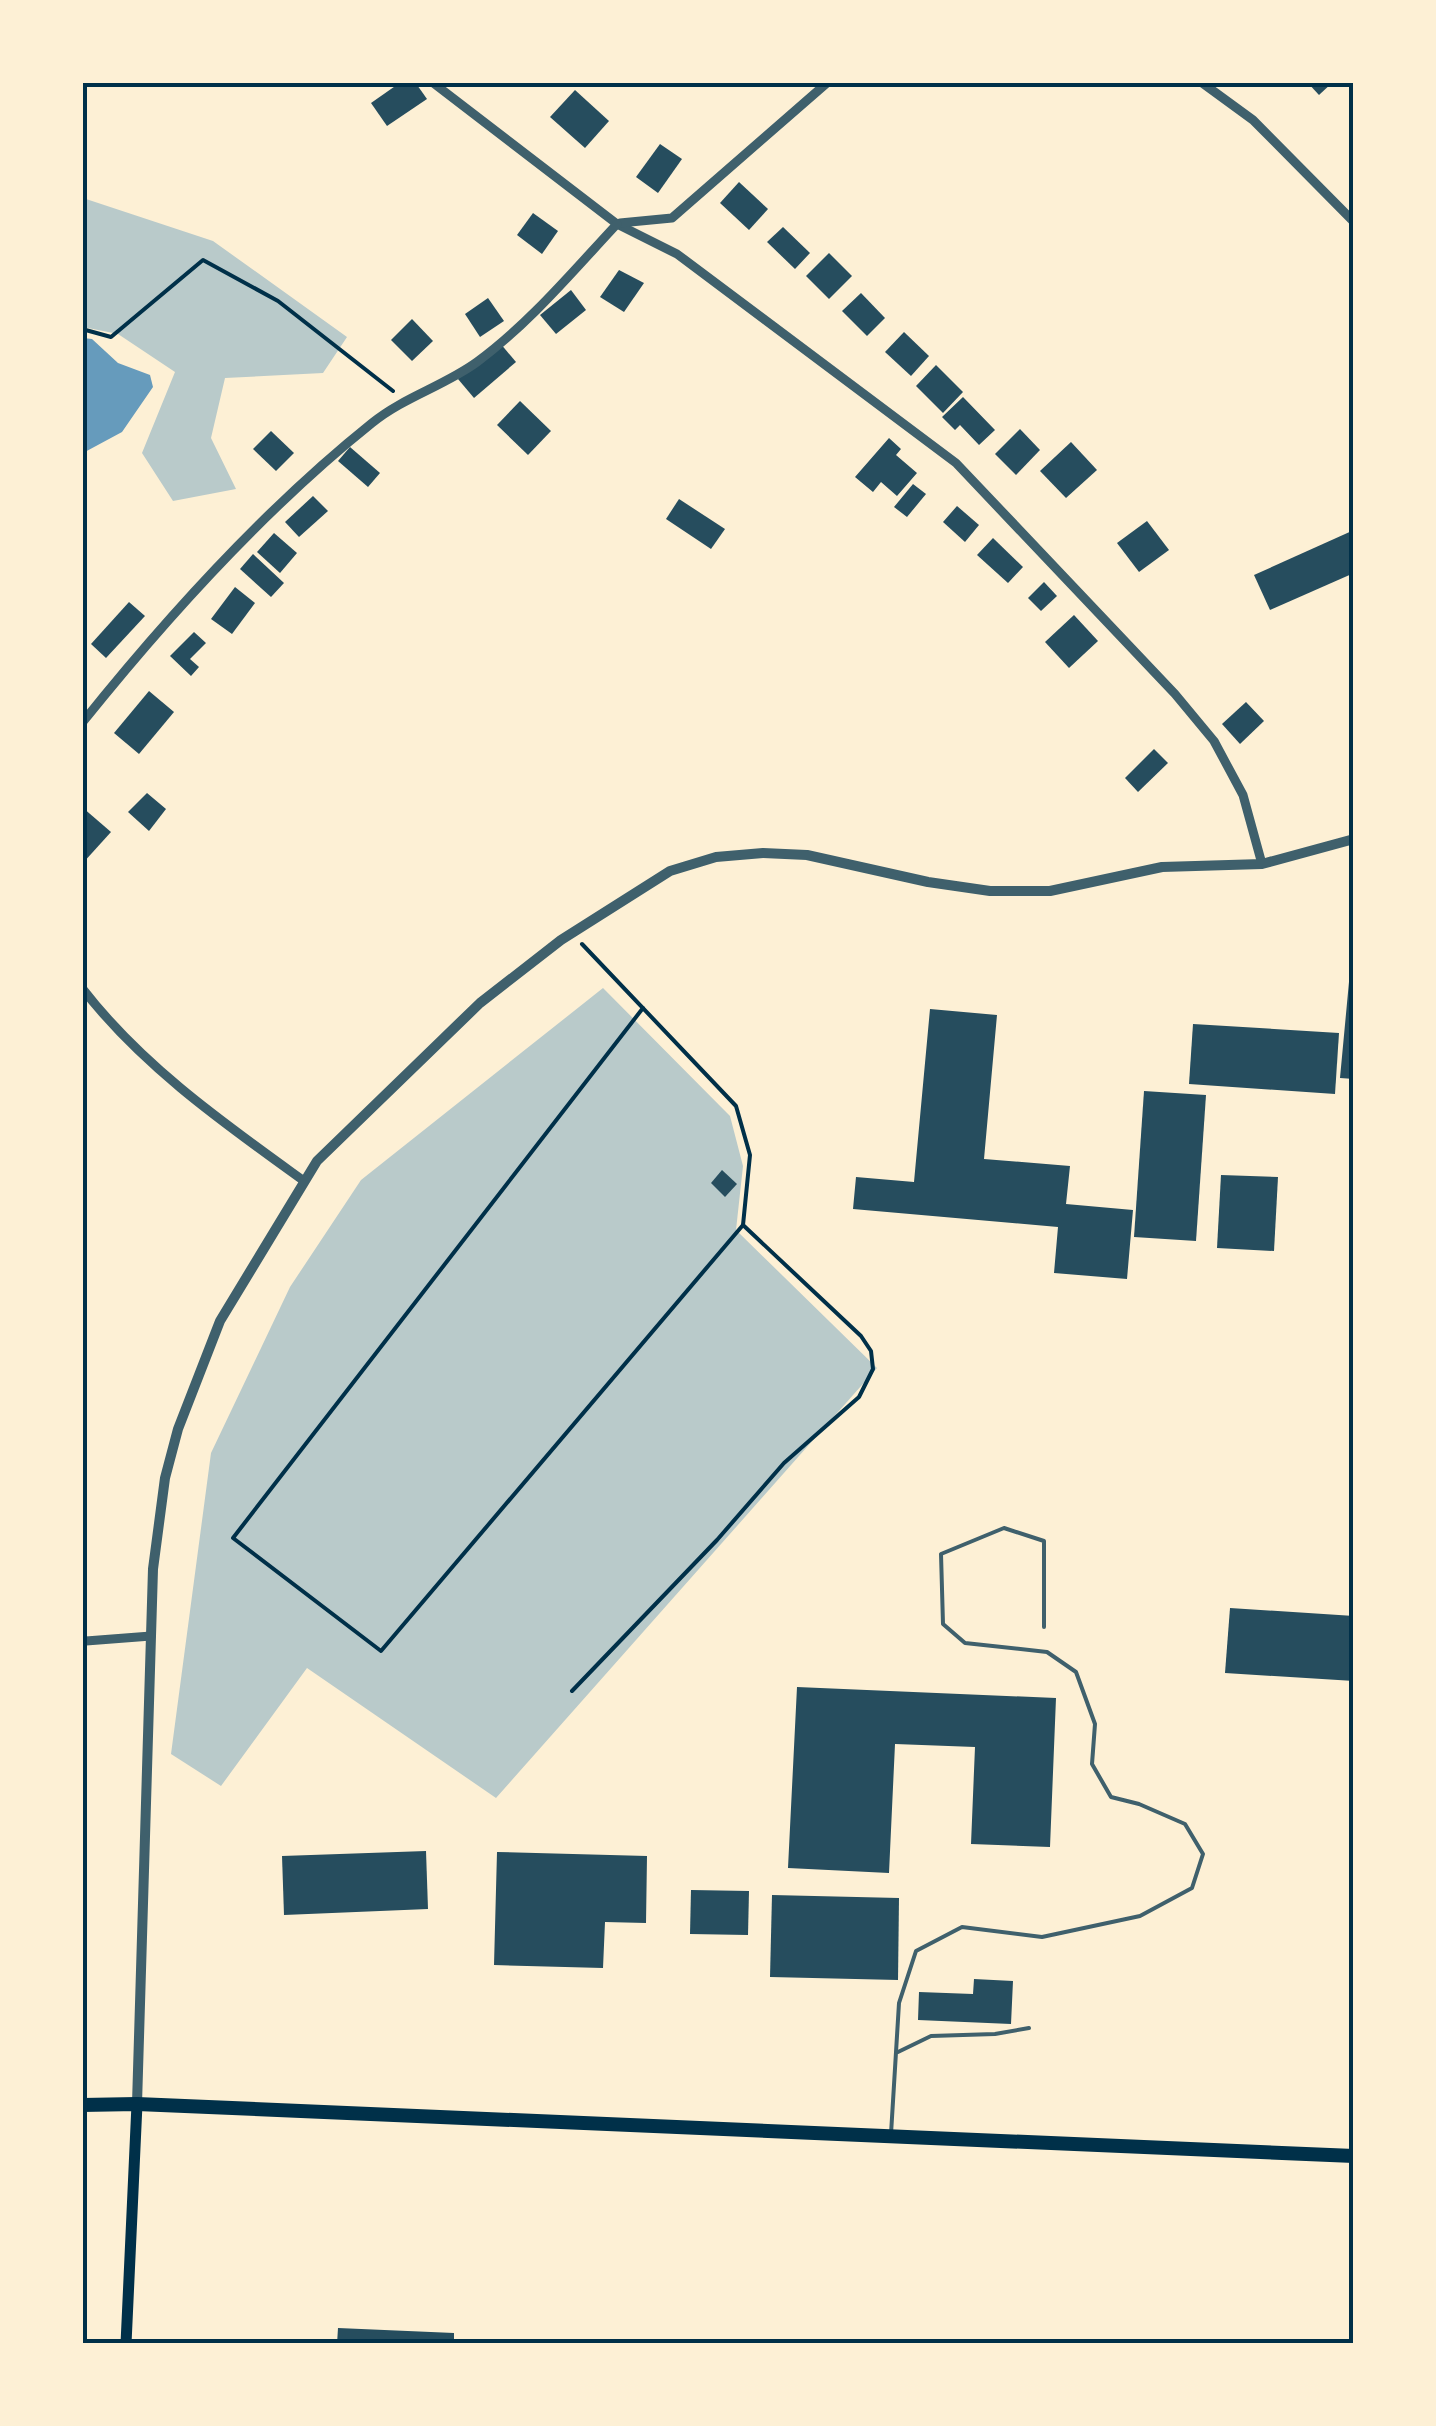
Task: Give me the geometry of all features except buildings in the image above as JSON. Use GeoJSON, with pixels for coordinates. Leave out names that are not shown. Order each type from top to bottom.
{"type":"FeatureCollection","features":[{"type":"Feature","properties":{"kind":"highway"},"geometry":{"type":"LineString","coordinates":[[82,2105],[137,2104],[1354,2156]]}},
{"type":"Feature","properties":{"kind":"main road"},"geometry":{"type":"LineString","coordinates":[[126,2344],[137,2104]]}},
{"type":"Feature","properties":{"kind":"street"},"geometry":{"type":"LineString","coordinates":[[432,82],[617,224],[677,254],[956,463],[1176,694],[1214,741],[1243,795],[1262,864]]}},
{"type":"Feature","properties":{"kind":"street"},"geometry":{"type":"LineString","coordinates":[[82,723],[269,514],[376,420],[474,364],[528,319],[617,224],[672,218],[828,82]]}},
{"type":"Feature","properties":{"kind":"street"},"geometry":{"type":"LineString","coordinates":[[1202,82],[1253,120],[1354,222]]}},
{"type":"Feature","properties":{"kind":"street"},"geometry":{"type":"LineString","coordinates":[[137,2104],[153,1569],[165,1478],[178,1428],[220,1321],[317,1161],[480,1003],[572,933],[670,871],[716,857],[807,854],[928,882],[990,891],[1050,890],[1162,867],[1262,864],[1354,839]]}},
{"type":"Feature","properties":{"kind":"street"},"geometry":{"type":"LineString","coordinates":[[82,988],[102,1014],[176,1084],[304,1181]]}},
{"type":"Feature","properties":{"kind":"street"},"geometry":{"type":"LineString","coordinates":[[82,1638],[152,1636]]}},
{"type":"Feature","properties":{"kind":"lane"},"geometry":{"type":"LineString","coordinates":[[891,2135],[900,2003],[916,1951],[962,1927],[1042,1938],[1140,1916],[1192,1888],[1203,1854],[1185,1824],[1139,1804],[1110,1797],[1092,1764],[1095,1724],[1076,1672],[1047,1652],[965,1643],[943,1624],[941,1554],[1004,1528],[1044,1540],[1044,1627]]}},
{"type":"Feature","properties":{"kind":"lane"},"geometry":{"type":"LineString","coordinates":[[896,2053],[931,2036],[996,2034],[1028,2028]]}},
{"type":"Feature","properties":{"kind":"path"},"geometry":{"type":"LineString","coordinates":[[82,329],[111,337],[203,260],[278,302],[405,400]]}},
{"type":"Feature","properties":{"kind":"path"},"geometry":{"type":"LineString","coordinates":[[572,933],[736,1106],[750,1155],[743,1225],[381,1651],[233,1538],[643,1008]]}},
{"type":"Feature","properties":{"kind":"path"},"geometry":{"type":"LineString","coordinates":[[572,1691],[717,1540],[784,1463],[859,1396],[874,1369],[871,1351],[861,1336],[743,1225]]}},
{"type":"Feature","properties":{"kind":"shaded area"},"geometry":{"type":"Polygon","coordinates":[[[83,198],[213,241],[347,337],[323,373],[225,378],[211,438],[236,489],[173,501],[142,453],[175,372],[118,334],[83,327],[83,198]]]}},
{"type":"Feature","properties":{"kind":"shaded area"},"geometry":{"type":"Polygon","coordinates":[[[603,988],[730,1116],[743,1166],[736,1230],[877,1368],[496,1798],[307,1668],[221,1786],[171,1754],[211,1453],[290,1287],[361,1180],[603,988]]]}},
{"type":"Feature","properties":{"kind":"water"},"geometry":{"type":"Polygon","coordinates":[[[83,338],[92,339],[118,363],[150,375],[153,387],[122,432],[83,453],[83,338]]]}}]}
